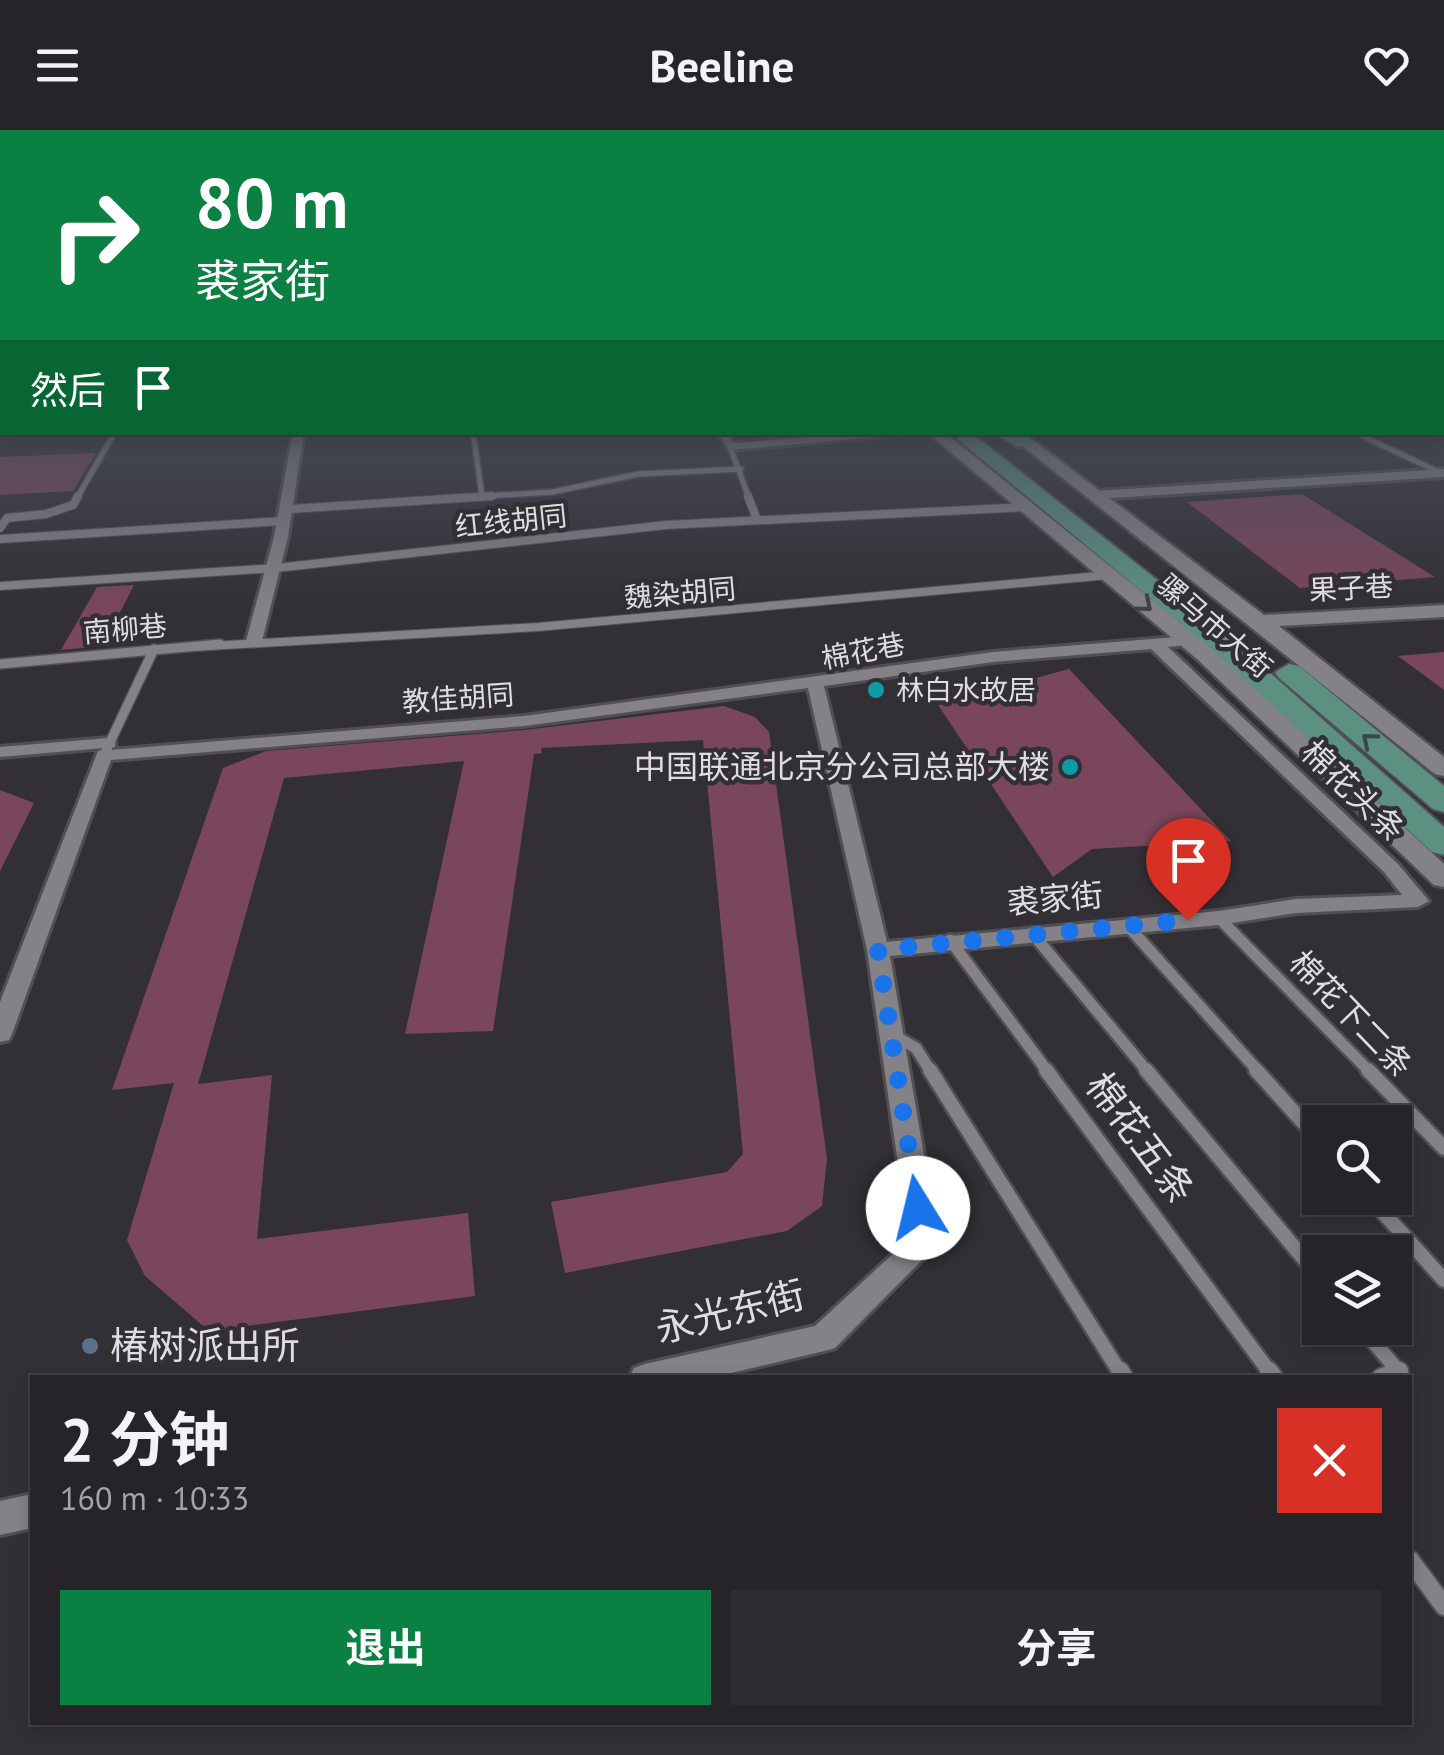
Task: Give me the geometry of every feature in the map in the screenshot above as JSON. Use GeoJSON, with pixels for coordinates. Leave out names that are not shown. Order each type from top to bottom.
{"type":"FeatureCollection","features":[{"type":"Feature","properties":{"kind":"main road","name":"骡马市大街"},"geometry":{"type":"LineString","coordinates":[[970,456],[1444,846]]}},
{"type":"Feature","properties":{"kind":"main road","name":"骡马市大街"},"geometry":{"type":"LineString","coordinates":[[1021,456],[1242,631],[1444,802]]}},
{"type":"Feature","properties":{"kind":"main road"},"geometry":{"type":"LineString","coordinates":[[1389,827],[1444,854]]}},
{"type":"Feature","properties":{"kind":"street"},"geometry":{"type":"LineString","coordinates":[[254,641],[276,568],[295,456]]}},
{"type":"Feature","properties":{"kind":"street","name":"骡马市大街"},"geometry":{"type":"LineString","coordinates":[[968,456],[1188,641],[1249,682],[1389,827],[1444,878]]}},
{"type":"Feature","properties":{"kind":"street","name":"骡马市大街"},"geometry":{"type":"LineString","coordinates":[[1043,456],[1266,625],[1444,768]]}},
{"type":"Feature","properties":{"kind":"street"},"geometry":{"type":"LineString","coordinates":[[1096,495],[1442,473]]}},
{"type":"Feature","properties":{"kind":"street","name":"果子巷"},"geometry":{"type":"LineString","coordinates":[[1266,625],[1444,611]]}},
{"type":"Feature","properties":{"kind":"street","name":"果子巷"},"geometry":{"type":"LineString","coordinates":[[1266,625],[1444,620]]}},
{"type":"Feature","properties":{"kind":"street","name":"棉花巷"},"geometry":{"type":"LineString","coordinates":[[878,950],[815,682],[993,657],[1188,641]]}},
{"type":"Feature","properties":{"kind":"street","name":"棉花头条"},"geometry":{"type":"LineString","coordinates":[[1155,644],[1391,868],[1418,901],[1296,906]]}},
{"type":"Feature","properties":{"kind":"street","name":"教佳胡同"},"geometry":{"type":"LineString","coordinates":[[0,752],[107,749],[524,721],[815,682]]}},
{"type":"Feature","properties":{"kind":"street"},"geometry":{"type":"LineString","coordinates":[[0,1034],[107,749]]}},
{"type":"Feature","properties":{"kind":"street","name":"裘家街"},"geometry":{"type":"LineString","coordinates":[[878,950],[950,940],[1219,918],[1296,906]]}},
{"type":"Feature","properties":{"kind":"street","name":"永光东街"},"geometry":{"type":"LineString","coordinates":[[658,1375],[824,1338],[924,1244],[878,950]]}},
{"type":"Feature","properties":{"kind":"street"},"geometry":{"type":"LineString","coordinates":[[0,1518],[30,1511]]}},
{"type":"Feature","properties":{"kind":"lane"},"geometry":{"type":"LineString","coordinates":[[0,528],[8,518],[46,514],[73,505],[101,456]]}},
{"type":"Feature","properties":{"kind":"lane"},"geometry":{"type":"LineString","coordinates":[[476,456],[482,496]]}},
{"type":"Feature","properties":{"kind":"lane"},"geometry":{"type":"LineString","coordinates":[[734,456],[757,520]]}},
{"type":"Feature","properties":{"kind":"lane"},"geometry":{"type":"LineString","coordinates":[[1405,456],[1442,473]]}},
{"type":"Feature","properties":{"kind":"lane"},"geometry":{"type":"LineString","coordinates":[[0,539],[566,490],[639,474],[741,469]]}},
{"type":"Feature","properties":{"kind":"lane","name":"红线胡同"},"geometry":{"type":"LineString","coordinates":[[0,586],[276,568],[757,520],[1026,506]]}},
{"type":"Feature","properties":{"kind":"lane","name":"魏染胡同"},"geometry":{"type":"LineString","coordinates":[[254,641],[538,627],[1109,575]]}},
{"type":"Feature","properties":{"kind":"lane","name":"南柳巷"},"geometry":{"type":"LineString","coordinates":[[0,664],[254,641]]}},
{"type":"Feature","properties":{"kind":"lane"},"geometry":{"type":"LineString","coordinates":[[107,749],[154,649]]}},
{"type":"Feature","properties":{"kind":"lane","name":"棉花下二条"},"geometry":{"type":"LineString","coordinates":[[1219,918],[1444,1148]]}},
{"type":"Feature","properties":{"kind":"lane"},"geometry":{"type":"LineString","coordinates":[[1128,925],[1302,1121]]}},
{"type":"Feature","properties":{"kind":"lane"},"geometry":{"type":"LineString","coordinates":[[1032,933],[1302,1256]]}},
{"type":"Feature","properties":{"kind":"lane","name":"棉花五条"},"geometry":{"type":"LineString","coordinates":[[950,940],[1272,1375]]}},
{"type":"Feature","properties":{"kind":"lane"},"geometry":{"type":"LineString","coordinates":[[891,1034],[916,1048],[1122,1375]]}},
{"type":"Feature","properties":{"kind":"lane"},"geometry":{"type":"LineString","coordinates":[[1385,1215],[1444,1280]]}},
{"type":"Feature","properties":{"kind":"lane"},"geometry":{"type":"LineString","coordinates":[[1376,1345],[1398,1372],[1390,1375]]}},
{"type":"Feature","properties":{"kind":"lane"},"geometry":{"type":"LineString","coordinates":[[1412,1563],[1444,1606]]}},
{"type":"Feature","properties":{"kind":"building"},"geometry":{"type":"Polygon","coordinates":[[[94,456],[73,491],[0,495],[0,457],[94,456]]]}},
{"type":"Feature","properties":{"kind":"building"},"geometry":{"type":"Polygon","coordinates":[[[1302,494],[1435,577],[1300,588],[1187,502],[1302,494]]]}},
{"type":"Feature","properties":{"kind":"building"},"geometry":{"type":"Polygon","coordinates":[[[134,585],[103,646],[61,650],[97,587],[134,585]]]}},
{"type":"Feature","properties":{"kind":"building"},"geometry":{"type":"Polygon","coordinates":[[[1444,652],[1444,690],[1398,656],[1444,652]]]}},
{"type":"Feature","properties":{"kind":"building","name":"中国联通北京分公司总部大楼"},"geometry":{"type":"Polygon","coordinates":[[[1069,669],[1231,841],[1092,849],[1053,877],[930,693],[1013,684],[1069,669]]]}},
{"type":"Feature","properties":{"kind":"building"},"geometry":{"type":"Polygon","coordinates":[[[724,706],[755,717],[769,732],[827,1159],[822,1206],[787,1231],[565,1273],[551,1202],[727,1172],[743,1154],[703,740],[541,748],[542,753],[534,754],[493,1031],[405,1034],[464,761],[284,778],[198,1084],[272,1075],[257,1239],[468,1213],[475,1296],[209,1331],[145,1276],[127,1240],[174,1083],[112,1090],[223,768],[266,751],[524,730],[724,706]]]}},
{"type":"Feature","properties":{"kind":"building"},"geometry":{"type":"Polygon","coordinates":[[[0,790],[34,803],[0,871],[0,790]]]}},
{"type":"Feature","properties":{"kind":"place","name":"林白水故居"},"geometry":{"type":"Point","coordinates":[876,690]}},
{"type":"Feature","properties":{"kind":"place","name":"中国联通北京分公司总部大楼"},"geometry":{"type":"Point","coordinates":[1070,767]}},
{"type":"Feature","properties":{"kind":"place","name":"椿树派出所"},"geometry":{"type":"Point","coordinates":[90,1346]}},
{"type":"Feature","properties":{"kind":"route"},"geometry":{"type":"LineString","coordinates":[[918,1208],[878,950],[950,940],[1188,920]]}}]}
